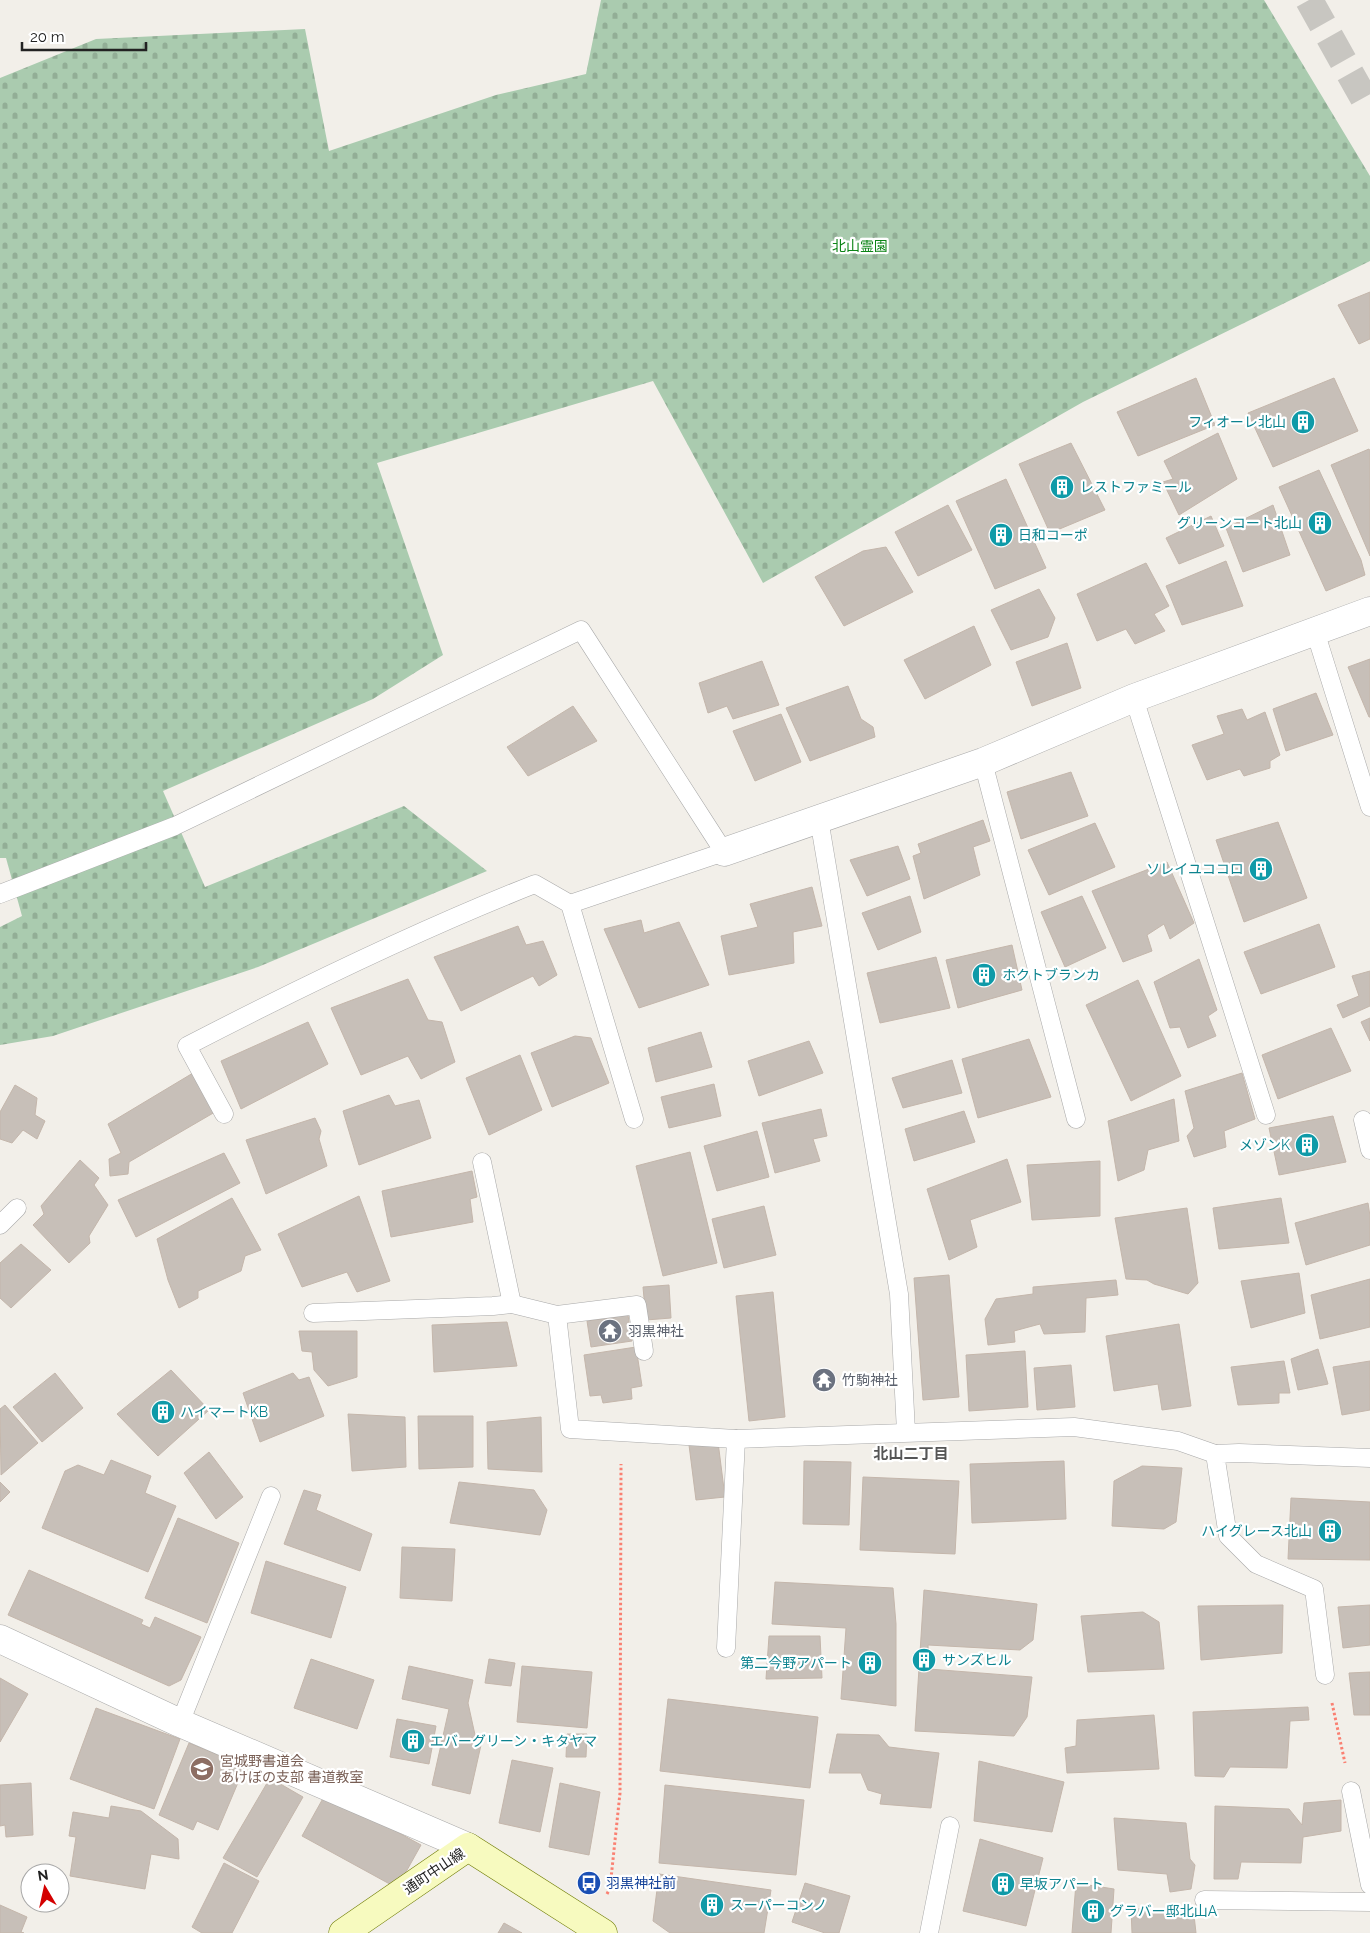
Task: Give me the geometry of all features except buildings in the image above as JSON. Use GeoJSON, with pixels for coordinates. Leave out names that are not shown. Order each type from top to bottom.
{"type":"FeatureCollection","features":[{"type":"Feature","properties":{"kind":"street"},"geometry":{"type":"LineString","coordinates":[[724,852],[983,762],[1134,698],[1370,611]]}},
{"type":"Feature","properties":{"kind":"street"},"geometry":{"type":"LineString","coordinates":[[0,1639],[180,1723],[468,1847]]}},
{"type":"Feature","properties":{"kind":"street","name":"通町中山線"},"geometry":{"type":"LineString","coordinates":[[343,1933],[468,1847],[597,1929]]}},
{"type":"Feature","properties":{"kind":"lane"},"geometry":{"type":"LineString","coordinates":[[0,894],[175,826],[581,630],[724,852],[570,904]]}},
{"type":"Feature","properties":{"kind":"lane"},"geometry":{"type":"LineString","coordinates":[[1314,631],[1370,807]]}},
{"type":"Feature","properties":{"kind":"lane"},"geometry":{"type":"LineString","coordinates":[[1134,698],[1266,1116]]}},
{"type":"Feature","properties":{"kind":"lane"},"geometry":{"type":"LineString","coordinates":[[983,762],[1076,1118]]}},
{"type":"Feature","properties":{"kind":"lane"},"geometry":{"type":"LineString","coordinates":[[819,820],[899,1294],[906,1432]]}},
{"type":"Feature","properties":{"kind":"lane"},"geometry":{"type":"LineString","coordinates":[[224,1114],[187,1046],[294,990],[464,912],[535,884],[570,904],[634,1120]]}},
{"type":"Feature","properties":{"kind":"lane"},"geometry":{"type":"LineString","coordinates":[[1363,1120],[1370,1150]]}},
{"type":"Feature","properties":{"kind":"lane"},"geometry":{"type":"LineString","coordinates":[[482,1162],[512,1304]]}},
{"type":"Feature","properties":{"kind":"lane"},"geometry":{"type":"LineString","coordinates":[[0,1225],[16,1208]]}},
{"type":"Feature","properties":{"kind":"lane"},"geometry":{"type":"LineString","coordinates":[[312,1313],[512,1304],[558,1315],[637,1304],[644,1351]]}},
{"type":"Feature","properties":{"kind":"lane"},"geometry":{"type":"LineString","coordinates":[[558,1315],[570,1430],[736,1440],[1074,1427],[1178,1441],[1215,1454],[1239,1453],[1370,1458]]}},
{"type":"Feature","properties":{"kind":"lane"},"geometry":{"type":"LineString","coordinates":[[726,1648],[736,1440]]}},
{"type":"Feature","properties":{"kind":"lane"},"geometry":{"type":"LineString","coordinates":[[1215,1454],[1228,1536],[1256,1564],[1314,1589],[1326,1675]]}},
{"type":"Feature","properties":{"kind":"lane"},"geometry":{"type":"LineString","coordinates":[[180,1723],[271,1496]]}},
{"type":"Feature","properties":{"kind":"lane"},"geometry":{"type":"LineString","coordinates":[[1351,1791],[1370,1885]]}},
{"type":"Feature","properties":{"kind":"lane"},"geometry":{"type":"LineString","coordinates":[[929,1933],[950,1826]]}},
{"type":"Feature","properties":{"kind":"lane"},"geometry":{"type":"LineString","coordinates":[[1204,1900],[1370,1902]]}},
{"type":"Feature","properties":{"kind":"path"},"geometry":{"type":"LineString","coordinates":[[597,1929],[610,1888],[620,1793],[621,1433]]}},
{"type":"Feature","properties":{"kind":"path"},"geometry":{"type":"LineString","coordinates":[[1326,1675],[1351,1791]]}},
{"type":"Feature","properties":{"kind":"green space","name":"北山霊園"},"geometry":{"type":"Polygon","coordinates":[[[601,0],[1264,0],[1370,176],[1370,261],[1083,402],[763,583],[653,381],[377,463],[443,655],[373,699],[163,791],[205,887],[404,806],[487,871],[258,967],[53,1036],[0,1045],[0,927],[22,916],[6,858],[0,858],[0,78],[96,39],[305,29],[329,151],[496,95],[586,74],[601,0]]]}},
{"type":"Feature","properties":{"kind":"tunnel"},"geometry":{"type":"LineString","coordinates":[[1309,0],[1370,109]]}},
{"type":"Feature","properties":{"kind":"place","name":"フィオーレ北山"},"geometry":{"type":"Point","coordinates":[1303,422]}},
{"type":"Feature","properties":{"kind":"place","name":"レストファミール"},"geometry":{"type":"Point","coordinates":[1062,487]}},
{"type":"Feature","properties":{"kind":"place","name":"グリーンコート北山"},"geometry":{"type":"Point","coordinates":[1320,523]}},
{"type":"Feature","properties":{"kind":"place","name":"日和コーポ"},"geometry":{"type":"Point","coordinates":[1001,535]}},
{"type":"Feature","properties":{"kind":"place","name":"ソレイユココロ"},"geometry":{"type":"Point","coordinates":[1261,869]}},
{"type":"Feature","properties":{"kind":"place","name":"ホクトブランカ"},"geometry":{"type":"Point","coordinates":[984,975]}},
{"type":"Feature","properties":{"kind":"place","name":"メゾンK"},"geometry":{"type":"Point","coordinates":[1307,1145]}},
{"type":"Feature","properties":{"kind":"place","name":"羽黒神社"},"geometry":{"type":"Point","coordinates":[610,1331]}},
{"type":"Feature","properties":{"kind":"place","name":"竹駒神社"},"geometry":{"type":"Point","coordinates":[824,1380]}},
{"type":"Feature","properties":{"kind":"place","name":"ハイマートKB"},"geometry":{"type":"Point","coordinates":[163,1412]}},
{"type":"Feature","properties":{"kind":"place","name":"ハイグレース北山"},"geometry":{"type":"Point","coordinates":[1330,1531]}},
{"type":"Feature","properties":{"kind":"place","name":"サンズヒル"},"geometry":{"type":"Point","coordinates":[924,1660]}},
{"type":"Feature","properties":{"kind":"place","name":"第二今野アパート"},"geometry":{"type":"Point","coordinates":[870,1663]}},
{"type":"Feature","properties":{"kind":"place","name":"エバーグリーン・キタヤマ"},"geometry":{"type":"Point","coordinates":[413,1741]}},
{"type":"Feature","properties":{"kind":"place","name":"宮城野書道会 あけぼの支部 書道教室"},"geometry":{"type":"Point","coordinates":[202,1769]}},
{"type":"Feature","properties":{"kind":"place","name":"羽黒神社前"},"geometry":{"type":"Point","coordinates":[589,1883]}},
{"type":"Feature","properties":{"kind":"place","name":"早坂アパート"},"geometry":{"type":"Point","coordinates":[1003,1884]}},
{"type":"Feature","properties":{"kind":"place","name":"スーパーコンノ"},"geometry":{"type":"Point","coordinates":[712,1905]}},
{"type":"Feature","properties":{"kind":"place","name":"グラバー邸北山A"},"geometry":{"type":"Point","coordinates":[1093,1911]}},
{"type":"Feature","properties":{"kind":"district","name":"北山二丁目"},"geometry":{"type":"Point","coordinates":[911,1454]}}]}
